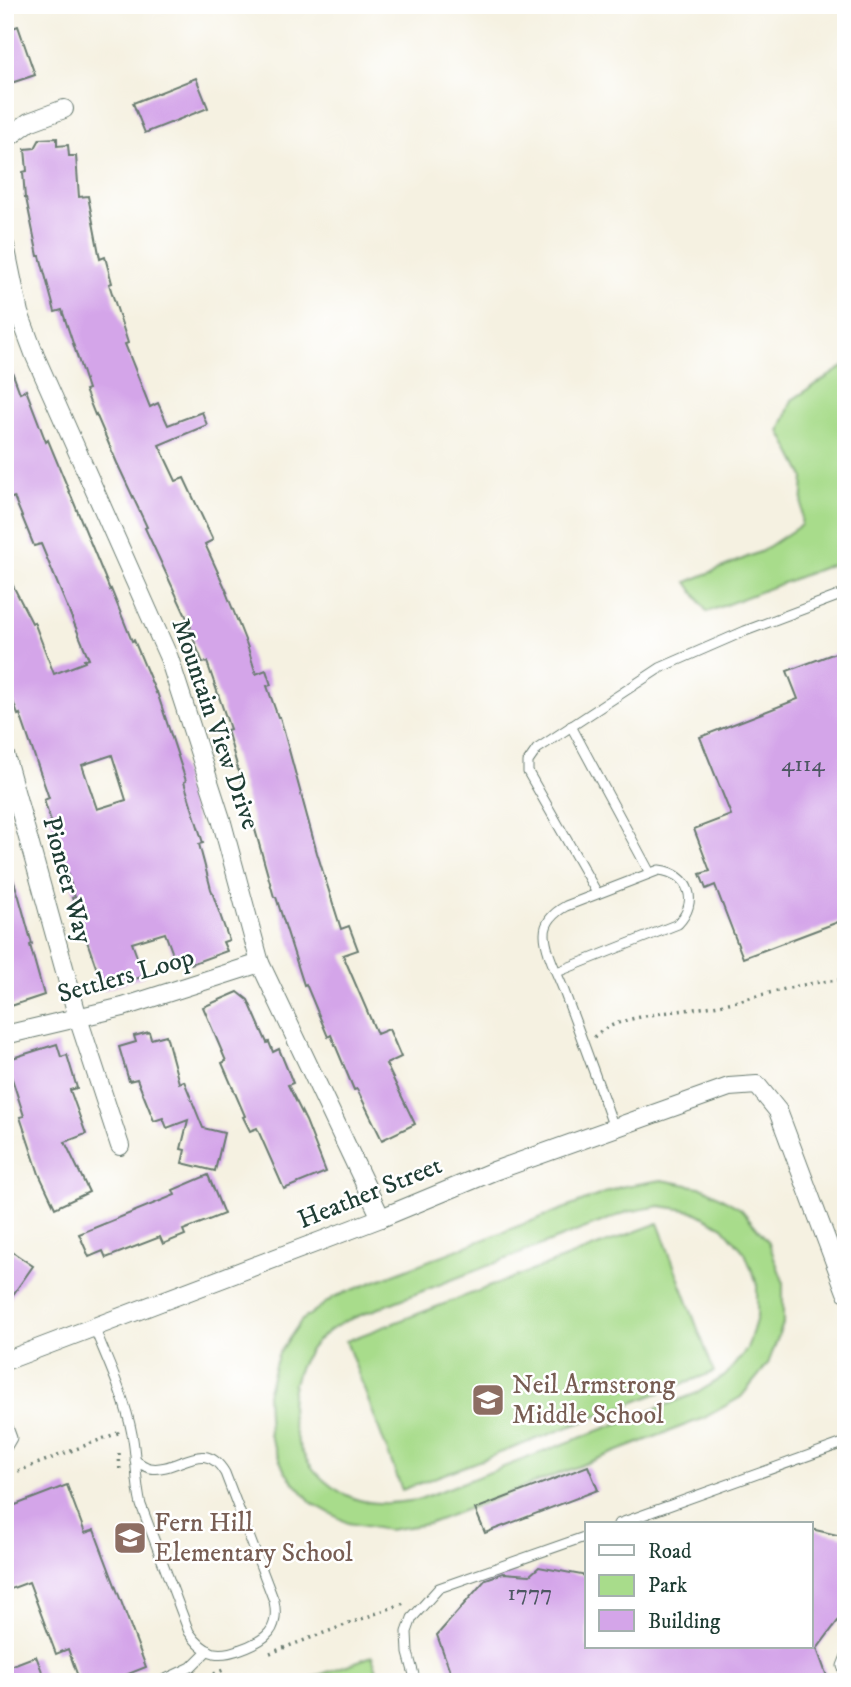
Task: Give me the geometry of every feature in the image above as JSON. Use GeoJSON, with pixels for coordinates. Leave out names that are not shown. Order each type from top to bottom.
{"type":"FeatureCollection","features":[{"type":"Feature","properties":{"kind":"street"},"geometry":{"type":"LineString","coordinates":[[5,140],[29,122],[64,109]]}},
{"type":"Feature","properties":{"kind":"street","name":"Mountain View Drive"},"geometry":{"type":"LineString","coordinates":[[5,244],[12,315],[35,356],[169,658],[221,820],[260,963],[381,1218]]}},
{"type":"Feature","properties":{"kind":"street","name":"Pioneer Way"},"geometry":{"type":"LineString","coordinates":[[5,755],[78,1018],[120,1146]]}},
{"type":"Feature","properties":{"kind":"street","name":"Settlers Loop"},"geometry":{"type":"LineString","coordinates":[[5,1035],[123,1007],[260,963]]}},
{"type":"Feature","properties":{"kind":"street","name":"Heather Street"},"geometry":{"type":"LineString","coordinates":[[5,1361],[381,1218],[494,1171],[729,1087],[757,1085],[778,1111],[846,1292]]}},
{"type":"Feature","properties":{"kind":"lane"},"geometry":{"type":"LineString","coordinates":[[597,894],[528,772],[528,762],[537,749],[660,668],[745,631],[846,593]]}},
{"type":"Feature","properties":{"kind":"lane"},"geometry":{"type":"LineString","coordinates":[[571,726],[650,873]]}},
{"type":"Feature","properties":{"kind":"lane"},"geometry":{"type":"LineString","coordinates":[[557,972],[678,924],[689,909],[689,890],[684,882],[669,871],[659,870],[566,905],[551,917],[547,926],[545,936],[557,972],[614,1128]]}},
{"type":"Feature","properties":{"kind":"lane"},"geometry":{"type":"LineString","coordinates":[[94,1327],[133,1436],[136,1485],[141,1505],[190,1632],[195,1641],[213,1653],[234,1651],[265,1638],[275,1621],[274,1601],[221,1466],[214,1460],[197,1456],[161,1468],[149,1468],[135,1460]]}},
{"type":"Feature","properties":{"kind":"lane"},"geometry":{"type":"LineString","coordinates":[[5,1419],[12,1438],[5,1450]]}},
{"type":"Feature","properties":{"kind":"lane"},"geometry":{"type":"LineString","coordinates":[[624,1522],[846,1442]]}},
{"type":"Feature","properties":{"kind":"lane"},"geometry":{"type":"LineString","coordinates":[[415,1682],[408,1653],[407,1632],[412,1618],[439,1588],[585,1537]]}},
{"type":"Feature","properties":{"kind":"lane"},"geometry":{"type":"LineString","coordinates":[[159,1682],[191,1667],[208,1650]]}},
{"type":"Feature","properties":{"kind":"lane"},"geometry":{"type":"LineString","coordinates":[[846,1656],[842,1666],[846,1676]]}},
{"type":"Feature","properties":{"kind":"path"},"geometry":{"type":"LineString","coordinates":[[586,1050],[601,1030],[615,1024],[713,1006],[806,984],[846,979]]}},
{"type":"Feature","properties":{"kind":"path"},"geometry":{"type":"LineString","coordinates":[[5,1476],[118,1433],[121,1476]]}},
{"type":"Feature","properties":{"kind":"path"},"geometry":{"type":"LineString","coordinates":[[270,1653],[409,1601],[420,1609]]}},
{"type":"Feature","properties":{"kind":"path"},"geometry":{"type":"LineString","coordinates":[[192,1682],[231,1667]]}},
{"type":"Feature","properties":{"kind":"green space"},"geometry":{"type":"Polygon","coordinates":[[[846,365],[846,559],[707,612],[687,582],[762,551],[801,525],[804,477],[780,431],[792,400],[846,365]]]}},
{"type":"Feature","properties":{"kind":"green space"},"geometry":{"type":"Polygon","coordinates":[[[662,1180],[704,1188],[741,1209],[768,1241],[783,1281],[783,1324],[768,1364],[741,1397],[704,1418],[428,1524],[388,1530],[348,1523],[312,1503],[285,1472],[269,1435],[267,1394],[278,1355],[301,1321],[334,1297],[620,1187],[662,1180]],[[660,1206],[627,1212],[343,1322],[326,1333],[302,1361],[294,1384],[291,1406],[294,1429],[302,1451],[314,1470],[331,1486],[361,1501],[393,1503],[417,1500],[697,1393],[726,1375],[747,1349],[757,1317],[757,1284],[745,1253],[723,1227],[693,1211],[660,1206]]]}},
{"type":"Feature","properties":{"kind":"green space"},"geometry":{"type":"Polygon","coordinates":[[[658,1223],[714,1372],[402,1490],[346,1341],[658,1223]]]}},
{"type":"Feature","properties":{"kind":"green space"},"geometry":{"type":"Polygon","coordinates":[[[372,1656],[381,1682],[300,1682],[372,1656]]]}},
{"type":"Feature","properties":{"kind":"building"},"geometry":{"type":"Polygon","coordinates":[[[18,26],[35,75],[5,85],[5,31],[18,26]]]}},
{"type":"Feature","properties":{"kind":"building"},"geometry":{"type":"Polygon","coordinates":[[[196,78],[208,108],[145,133],[133,103],[196,78]]]}},
{"type":"Feature","properties":{"kind":"building"},"geometry":{"type":"Polygon","coordinates":[[[57,138],[57,146],[68,145],[69,156],[76,156],[79,197],[88,196],[100,259],[105,257],[112,283],[109,284],[128,343],[125,344],[150,407],[158,403],[168,425],[202,412],[207,425],[159,445],[176,481],[184,478],[213,540],[205,544],[227,592],[256,674],[266,670],[271,685],[267,686],[280,717],[341,929],[349,926],[358,950],[343,955],[377,1034],[389,1029],[401,1057],[386,1064],[415,1124],[382,1140],[357,1089],[354,1090],[331,1035],[328,1037],[306,984],[304,985],[274,897],[227,730],[230,729],[207,662],[203,663],[189,628],[191,627],[95,415],[62,310],[55,312],[38,256],[25,198],[23,172],[27,171],[25,149],[35,148],[40,139],[57,138]]]}},
{"type":"Feature","properties":{"kind":"building"},"geometry":{"type":"Polygon","coordinates":[[[7,358],[20,393],[26,390],[132,641],[134,640],[157,692],[203,843],[199,844],[211,889],[229,940],[223,942],[227,951],[191,964],[187,953],[174,957],[165,933],[132,943],[144,976],[104,990],[72,898],[75,897],[44,800],[49,798],[20,714],[18,715],[8,687],[5,687],[5,570],[32,623],[34,622],[54,674],[89,659],[41,544],[34,546],[14,497],[5,501],[7,358]],[[112,755],[82,765],[97,809],[126,800],[112,755]]]}},
{"type":"Feature","properties":{"kind":"building"},"geometry":{"type":"Polygon","coordinates":[[[846,649],[846,919],[743,958],[715,885],[706,889],[700,874],[710,871],[694,829],[731,815],[700,737],[798,699],[787,671],[846,649]]]}},
{"type":"Feature","properties":{"kind":"building"},"geometry":{"type":"Polygon","coordinates":[[[5,867],[9,867],[19,897],[44,995],[5,1008],[5,867]]]}},
{"type":"Feature","properties":{"kind":"building"},"geometry":{"type":"Polygon","coordinates":[[[238,992],[248,1000],[273,1052],[279,1049],[293,1083],[288,1085],[326,1172],[284,1189],[257,1128],[250,1131],[243,1117],[245,1116],[222,1063],[226,1061],[203,1007],[238,992]]]}},
{"type":"Feature","properties":{"kind":"building"},"geometry":{"type":"Polygon","coordinates":[[[149,1032],[151,1039],[166,1035],[179,1083],[184,1081],[203,1128],[224,1133],[215,1171],[182,1163],[185,1150],[181,1149],[188,1120],[167,1128],[163,1118],[154,1121],[137,1079],[129,1081],[119,1047],[136,1042],[134,1036],[149,1032]]]}},
{"type":"Feature","properties":{"kind":"building"},"geometry":{"type":"Polygon","coordinates":[[[57,1044],[61,1057],[67,1055],[77,1088],[70,1090],[86,1134],[65,1142],[89,1192],[55,1208],[39,1174],[20,1117],[24,1116],[6,1060],[57,1044]]]}},
{"type":"Feature","properties":{"kind":"building"},"geometry":{"type":"Polygon","coordinates":[[[208,1175],[224,1214],[183,1230],[185,1235],[163,1244],[160,1237],[106,1258],[103,1251],[89,1257],[79,1234],[175,1195],[173,1190],[208,1175]]]}},
{"type":"Feature","properties":{"kind":"building"},"geometry":{"type":"Polygon","coordinates":[[[5,1247],[33,1266],[5,1306],[5,1247]]]}},
{"type":"Feature","properties":{"kind":"building"},"geometry":{"type":"Polygon","coordinates":[[[588,1466],[598,1490],[485,1533],[475,1509],[588,1466]]]}},
{"type":"Feature","properties":{"kind":"building"},"geometry":{"type":"Polygon","coordinates":[[[67,1485],[85,1533],[94,1530],[146,1667],[108,1682],[80,1682],[68,1649],[56,1654],[29,1582],[5,1591],[5,1509],[67,1485]]]}},
{"type":"Feature","properties":{"kind":"building"},"geometry":{"type":"Polygon","coordinates":[[[812,1529],[846,1537],[846,1610],[817,1649],[829,1682],[454,1682],[437,1635],[486,1579],[503,1573],[530,1575],[539,1567],[585,1576],[585,1648],[812,1648],[812,1529]]]}},
{"type":"Feature","properties":{"kind":"building"},"geometry":{"type":"Polygon","coordinates":[[[36,1656],[46,1682],[5,1682],[5,1668],[36,1656]]]}},
{"type":"Feature","properties":{"kind":"place","name":"Neil Armstrong Middle School"},"geometry":{"type":"Point","coordinates":[488,1400]}},
{"type":"Feature","properties":{"kind":"place","name":"Fern Hill Elementary School"},"geometry":{"type":"Point","coordinates":[130,1538]}}]}
